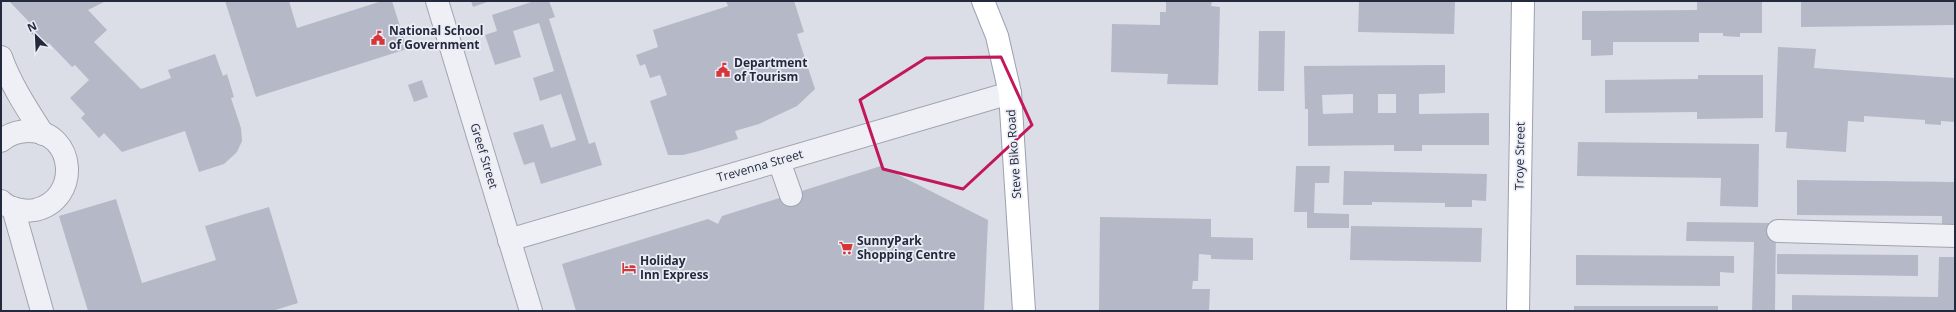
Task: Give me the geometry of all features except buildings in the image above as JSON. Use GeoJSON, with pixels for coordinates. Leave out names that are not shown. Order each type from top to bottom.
{"type":"FeatureCollection","features":[{"type":"Feature","properties":{"kind":"main road","name":"Steve Biko Road"},"geometry":{"type":"LineString","coordinates":[[983,1],[997,36],[1010,93],[1024,311]]}},
{"type":"Feature","properties":{"kind":"main road","name":"Troye Street"},"geometry":{"type":"LineString","coordinates":[[1518,311],[1523,1]]}},
{"type":"Feature","properties":{"kind":"street","name":"Greef Street"},"geometry":{"type":"LineString","coordinates":[[437,1],[531,311]]}},
{"type":"Feature","properties":{"kind":"street"},"geometry":{"type":"LineString","coordinates":[[1,57],[21,100],[42,134]]}},
{"type":"Feature","properties":{"kind":"street","name":"Trevenna Street"},"geometry":{"type":"LineString","coordinates":[[509,240],[1010,93]]}},
{"type":"Feature","properties":{"kind":"street"},"geometry":{"type":"LineString","coordinates":[[1,141],[12,134],[22,131],[42,134],[55,142],[64,155],[67,165],[65,186],[52,202],[43,208],[33,210],[7,204]]}},
{"type":"Feature","properties":{"kind":"street"},"geometry":{"type":"LineString","coordinates":[[779,161],[791,194]]}},
{"type":"Feature","properties":{"kind":"street"},"geometry":{"type":"LineString","coordinates":[[7,204],[42,311]]}},
{"type":"Feature","properties":{"kind":"street"},"geometry":{"type":"LineString","coordinates":[[1778,231],[1955,236]]}},
{"type":"Feature","properties":{"kind":"highlighted area"},"geometry":{"type":"Polygon","coordinates":[[[1001,57],[1032,125],[963,189],[883,169],[860,100],[926,58],[1001,57]]]}},
{"type":"Feature","properties":{"kind":"place","name":"National School of Government"},"geometry":{"type":"Point","coordinates":[378,38]}},
{"type":"Feature","properties":{"kind":"place","name":"Department of Tourism"},"geometry":{"type":"Point","coordinates":[723,70]}},
{"type":"Feature","properties":{"kind":"place","name":"SunnyPark Shopping Centre"},"geometry":{"type":"Point","coordinates":[846,248]}},
{"type":"Feature","properties":{"kind":"place","name":"Holiday Inn Express"},"geometry":{"type":"Point","coordinates":[629,268]}}]}
